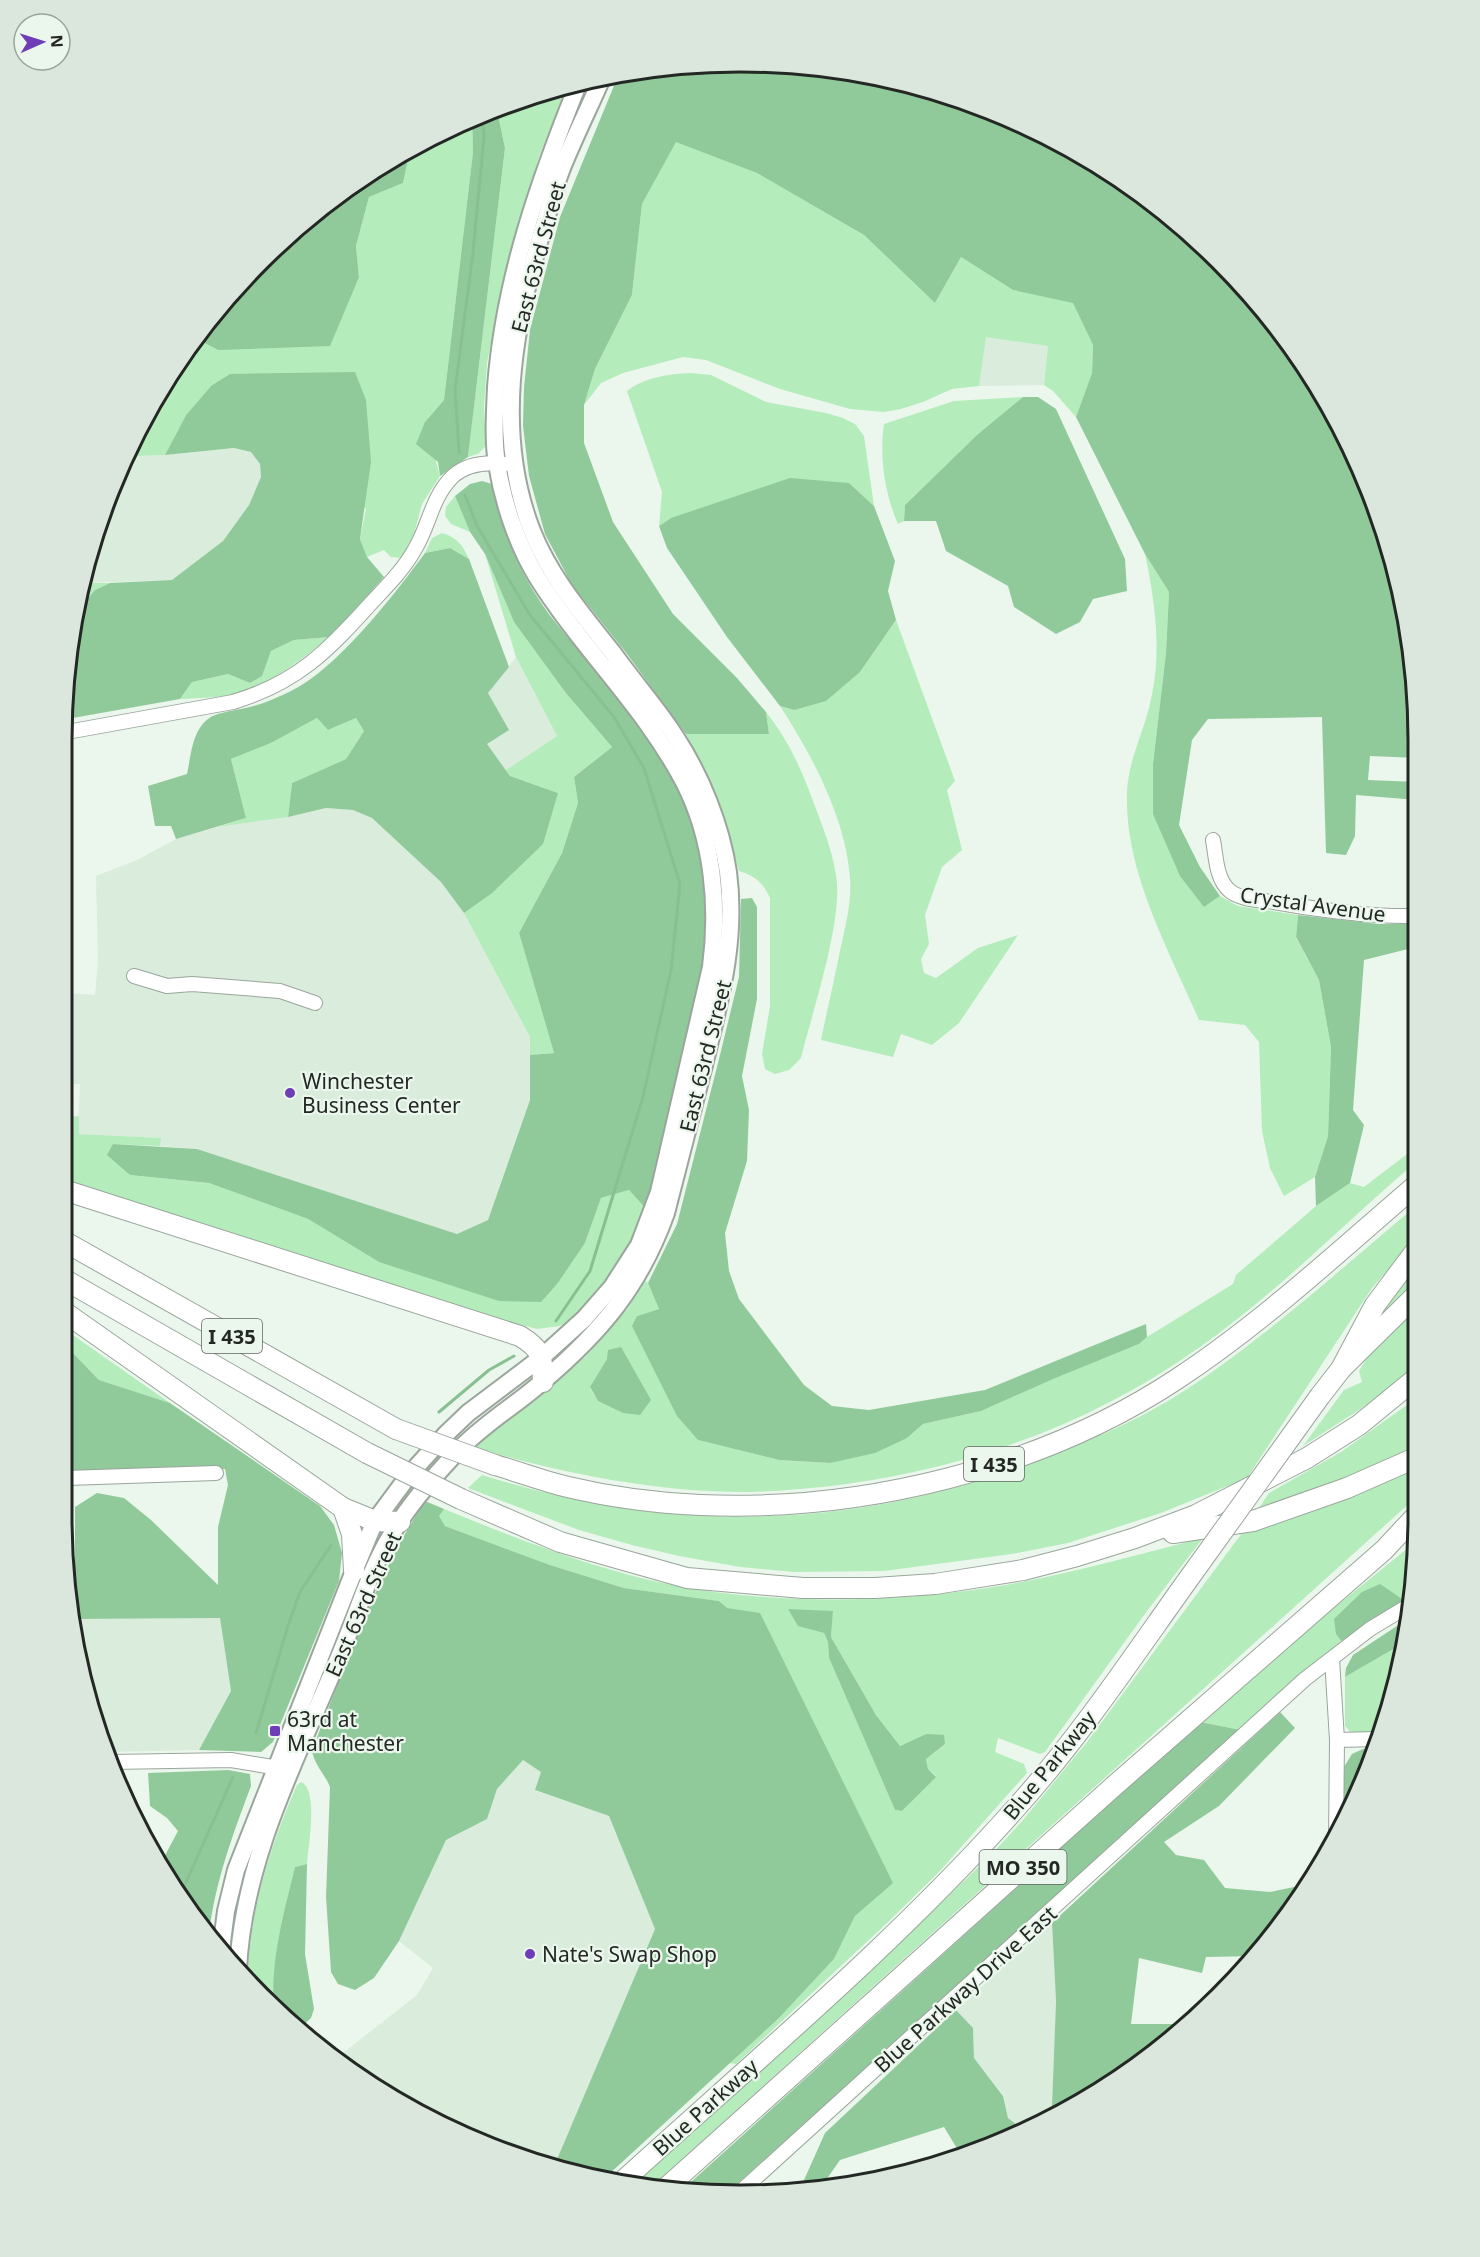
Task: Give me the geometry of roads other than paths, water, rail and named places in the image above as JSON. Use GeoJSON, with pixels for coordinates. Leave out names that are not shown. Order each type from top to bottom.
{"type":"FeatureCollection","features":[{"type":"Feature","properties":{"kind":"highway","name":"I 435"},"geometry":{"type":"LineString","coordinates":[[72,1246],[396,1429],[495,1465],[568,1487],[699,1505],[816,1501],[869,1494],[944,1479],[1000,1463],[1068,1436],[1122,1411],[1176,1379],[1260,1319],[1408,1192]]}},
{"type":"Feature","properties":{"kind":"highway"},"geometry":{"type":"LineString","coordinates":[[72,1193],[520,1336],[535,1345],[542,1357],[543,1382]]}},
{"type":"Feature","properties":{"kind":"highway"},"geometry":{"type":"LineString","coordinates":[[1341,1369],[1375,1305],[1408,1261]]}},
{"type":"Feature","properties":{"kind":"highway","name":"I 435"},"geometry":{"type":"LineString","coordinates":[[72,1284],[367,1453],[461,1499],[560,1542],[687,1578],[803,1588],[874,1588],[935,1584],[1023,1570],[1135,1538],[1196,1515],[1307,1458],[1359,1425],[1408,1385]]}},
{"type":"Feature","properties":{"kind":"highway","name":"Blue Parkway"},"geometry":{"type":"LineString","coordinates":[[629,2175],[916,1915],[1016,1808],[1073,1738],[1320,1396],[1341,1369],[1408,1303]]}},
{"type":"Feature","properties":{"kind":"highway"},"geometry":{"type":"LineString","coordinates":[[72,1318],[343,1508],[375,1521],[400,1522]]}},
{"type":"Feature","properties":{"kind":"highway"},"geometry":{"type":"LineString","coordinates":[[1135,1538],[1253,1521],[1347,1488],[1408,1461]]}},
{"type":"Feature","properties":{"kind":"highway"},"geometry":{"type":"LineString","coordinates":[[343,1508],[352,1534],[354,1571]]}},
{"type":"Feature","properties":{"kind":"highway","name":"Blue Parkway"},"geometry":{"type":"LineString","coordinates":[[673,2181],[1114,1786],[1384,1550],[1408,1525]]}},
{"type":"Feature","properties":{"kind":"highway"},"geometry":{"type":"LineString","coordinates":[[1384,1550],[1408,1532]]}},
{"type":"Feature","properties":{"kind":"main road","name":"East 63rd Street"},"geometry":{"type":"LineString","coordinates":[[222,1939],[226,1911],[236,1870],[356,1618],[370,1576],[392,1534],[428,1484],[460,1449],[490,1422],[543,1382],[608,1320],[637,1278],[656,1242],[666,1213],[725,980],[730,923],[728,873],[720,834],[700,781],[675,736],[559,583],[532,532],[519,490],[514,464],[511,403],[519,317],[561,170],[598,88]]}},
{"type":"Feature","properties":{"kind":"main road","name":"East 63rd Street"},"geometry":{"type":"LineString","coordinates":[[239,1958],[251,1880],[284,1769],[354,1571],[375,1521],[409,1475],[446,1434],[468,1413],[542,1357],[584,1319],[612,1287],[639,1245],[659,1192],[711,967],[715,938],[715,903],[705,840],[685,785],[640,714],[558,608],[536,575],[512,523],[497,463],[495,409],[499,357],[514,270],[534,202],[575,93]]}},
{"type":"Feature","properties":{"kind":"street"},"geometry":{"type":"LineString","coordinates":[[72,731],[233,702],[258,695],[282,684],[308,667],[338,640],[406,564],[418,543],[439,494],[454,476],[466,467],[478,464],[514,464]]}},
{"type":"Feature","properties":{"kind":"street","name":"Crystal Avenue"},"geometry":{"type":"LineString","coordinates":[[1213,840],[1221,881],[1230,892],[1243,897],[1323,910],[1408,916]]}},
{"type":"Feature","properties":{"kind":"street"},"geometry":{"type":"LineString","coordinates":[[134,976],[167,986],[192,984],[280,991],[315,1003]]}},
{"type":"Feature","properties":{"kind":"street"},"geometry":{"type":"LineString","coordinates":[[72,1478],[216,1473]]}},
{"type":"Feature","properties":{"kind":"street","name":"Blue Parkway Drive East"},"geometry":{"type":"LineString","coordinates":[[748,2185],[1305,1679],[1332,1659],[1336,1653],[1401,1610]]}},
{"type":"Feature","properties":{"kind":"street"},"geometry":{"type":"LineString","coordinates":[[1332,1659],[1337,1740],[1336,1817]]}},
{"type":"Feature","properties":{"kind":"street"},"geometry":{"type":"LineString","coordinates":[[1337,1740],[1370,1739]]}},
{"type":"Feature","properties":{"kind":"street"},"geometry":{"type":"LineString","coordinates":[[119,1762],[231,1760],[284,1769]]}},
{"type":"Feature","properties":{"kind":"waterway"},"geometry":{"type":"LineString","coordinates":[[459,453],[455,390],[473,253],[484,136],[483,124]]}},
{"type":"Feature","properties":{"kind":"waterway"},"geometry":{"type":"LineString","coordinates":[[465,495],[477,526],[530,615],[614,717],[644,768],[680,884],[671,970],[643,1097],[590,1271],[556,1321]]}},
{"type":"Feature","properties":{"kind":"waterway"},"geometry":{"type":"LineString","coordinates":[[439,1412],[489,1370],[514,1356]]}},
{"type":"Feature","properties":{"kind":"waterway"},"geometry":{"type":"LineString","coordinates":[[256,1733],[300,1592],[331,1545]]}},
{"type":"Feature","properties":{"kind":"waterway"},"geometry":{"type":"LineString","coordinates":[[184,1887],[233,1777]]}},
{"type":"Feature","properties":{"kind":"place","name":"Winchester Business Center"},"geometry":{"type":"Point","coordinates":[290,1093]}},
{"type":"Feature","properties":{"kind":"place","name":"63rd at Manchester"},"geometry":{"type":"Point","coordinates":[275,1731]}},
{"type":"Feature","properties":{"kind":"place","name":"Nate's Swap Shop"},"geometry":{"type":"Point","coordinates":[530,1954]}}]}
